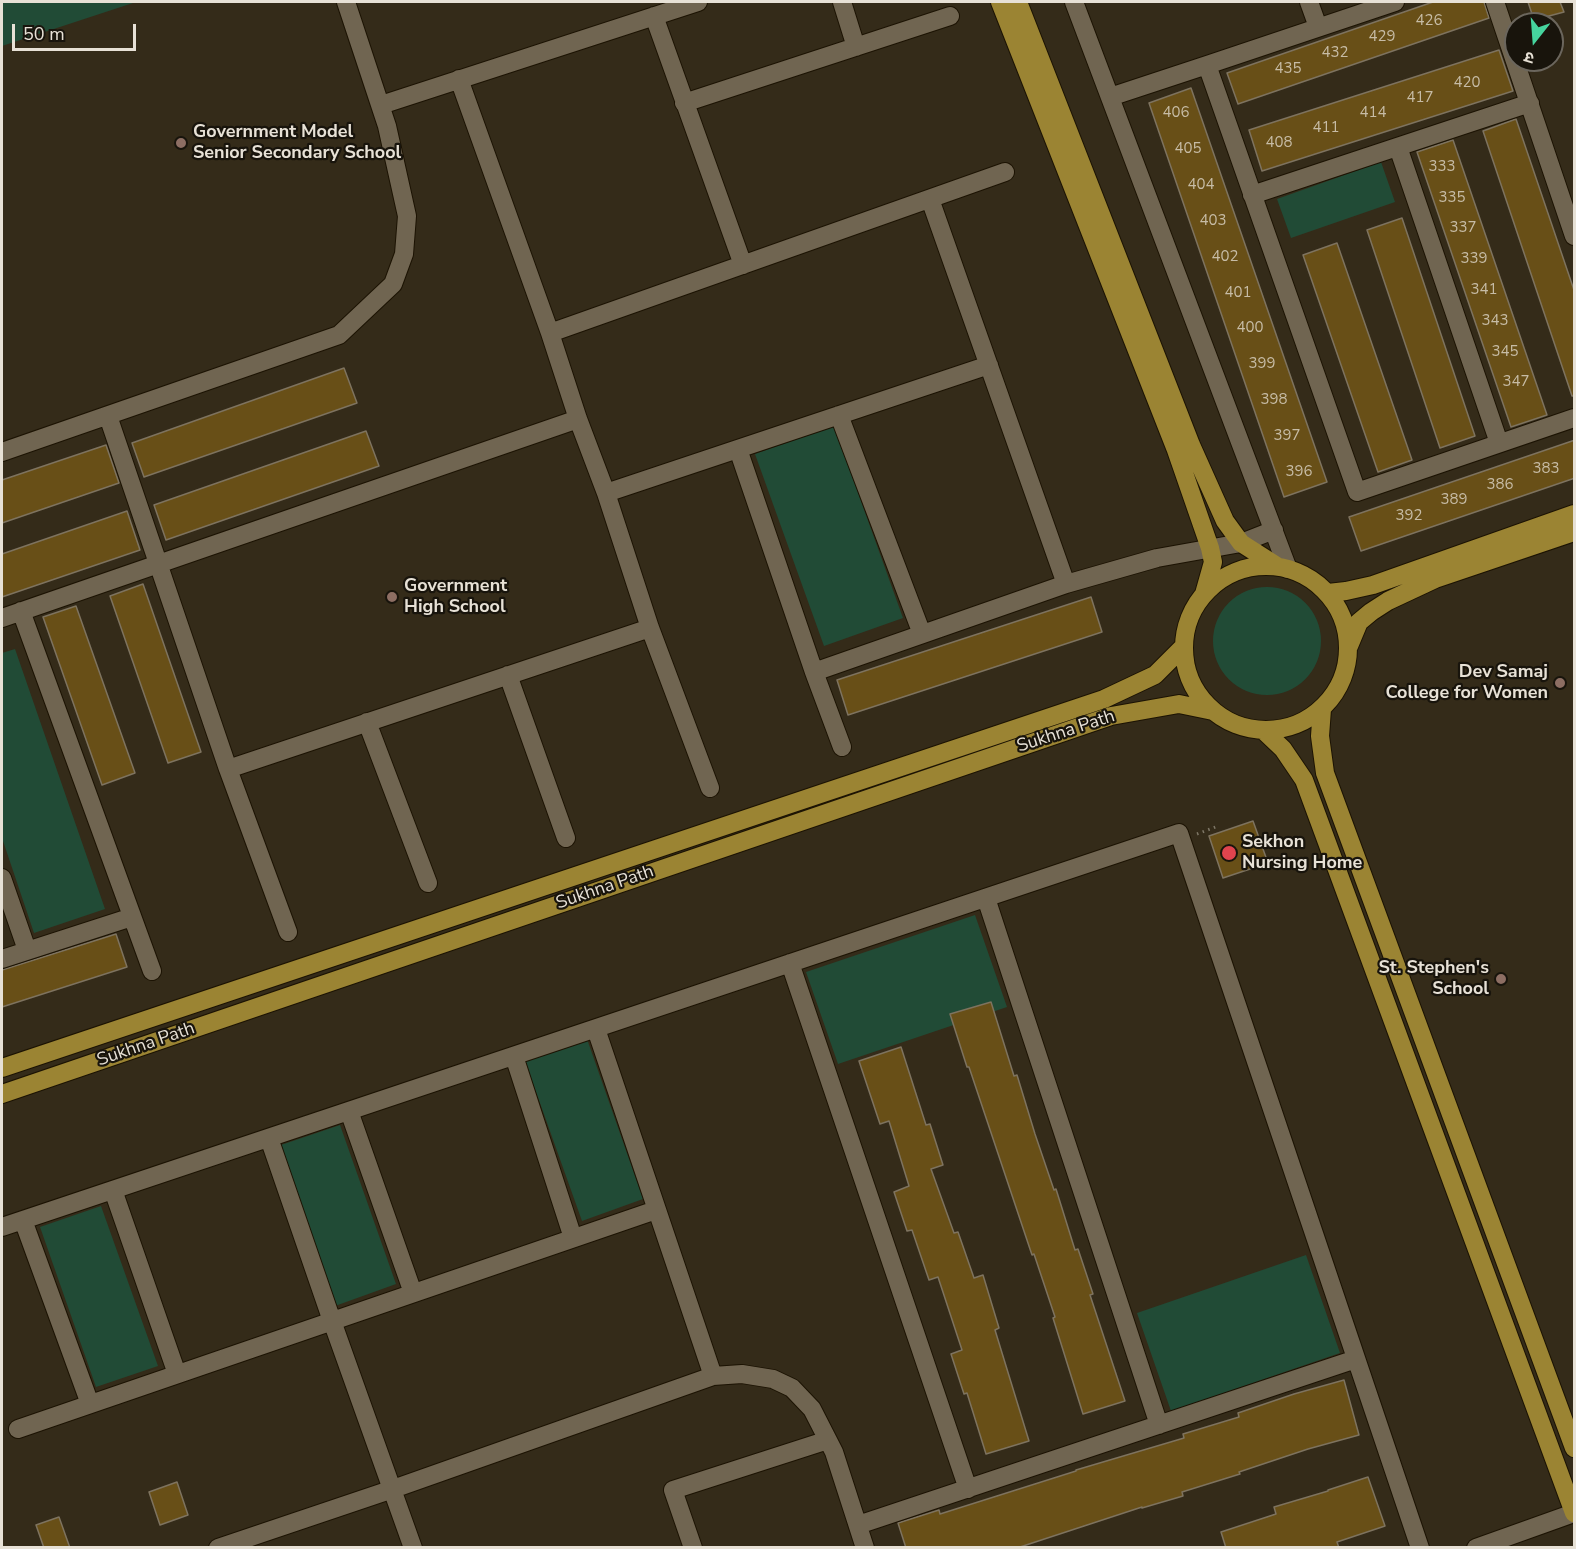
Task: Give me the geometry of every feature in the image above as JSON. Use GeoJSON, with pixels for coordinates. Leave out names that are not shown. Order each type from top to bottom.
{"type":"FeatureCollection","features":[{"type":"Feature","properties":{"kind":"main road"},"geometry":{"type":"LineString","coordinates":[[1000,2],[1176,450],[1210,548],[1213,562],[1204,594]]}},
{"type":"Feature","properties":{"kind":"main road"},"geometry":{"type":"LineString","coordinates":[[1018,2],[1191,445],[1225,521],[1241,543],[1282,567],[1310,578],[1328,593],[1343,618],[1349,646],[1348,663],[1334,696],[1322,709],[1295,725],[1279,729],[1250,728],[1236,724],[1213,711],[1203,700],[1191,681],[1185,660],[1186,627],[1193,609],[1204,594],[1219,580],[1237,571],[1257,566],[1282,567]]}},
{"type":"Feature","properties":{"kind":"main road"},"geometry":{"type":"LineString","coordinates":[[1328,593],[1373,585],[1575,514]]}},
{"type":"Feature","properties":{"kind":"main road"},"geometry":{"type":"LineString","coordinates":[[1349,646],[1359,622],[1388,601],[1435,579],[1575,532]]}},
{"type":"Feature","properties":{"kind":"main road","name":"Sukhna Path"},"geometry":{"type":"LineString","coordinates":[[2,1068],[1104,699],[1155,675],[1184,646]]}},
{"type":"Feature","properties":{"kind":"main road","name":"Sukhna Path"},"geometry":{"type":"LineString","coordinates":[[2,1095],[1111,716],[1179,704],[1213,711]]}},
{"type":"Feature","properties":{"kind":"main road"},"geometry":{"type":"LineString","coordinates":[[1322,709],[1320,736],[1325,772],[1575,1448]]}},
{"type":"Feature","properties":{"kind":"main road"},"geometry":{"type":"LineString","coordinates":[[1263,730],[1283,749],[1304,780],[1574,1513]]}},
{"type":"Feature","properties":{"kind":"street"},"geometry":{"type":"LineString","coordinates":[[2,453],[339,335],[393,284],[404,254],[407,216],[387,126],[346,2]]}},
{"type":"Feature","properties":{"kind":"street"},"geometry":{"type":"LineString","coordinates":[[381,105],[698,2]]}},
{"type":"Feature","properties":{"kind":"street"},"geometry":{"type":"LineString","coordinates":[[842,2],[856,47]]}},
{"type":"Feature","properties":{"kind":"street"},"geometry":{"type":"LineString","coordinates":[[1074,2],[1274,530],[1282,567]]}},
{"type":"Feature","properties":{"kind":"street"},"geometry":{"type":"LineString","coordinates":[[1309,2],[1318,27]]}},
{"type":"Feature","properties":{"kind":"street"},"geometry":{"type":"LineString","coordinates":[[1110,97],[1395,2]]}},
{"type":"Feature","properties":{"kind":"street"},"geometry":{"type":"LineString","coordinates":[[1496,2],[1575,236]]}},
{"type":"Feature","properties":{"kind":"street"},"geometry":{"type":"LineString","coordinates":[[654,16],[743,265]]}},
{"type":"Feature","properties":{"kind":"street"},"geometry":{"type":"LineString","coordinates":[[684,103],[950,16]]}},
{"type":"Feature","properties":{"kind":"street"},"geometry":{"type":"LineString","coordinates":[[1207,65],[1357,492],[1575,418]]}},
{"type":"Feature","properties":{"kind":"street"},"geometry":{"type":"LineString","coordinates":[[459,80],[606,493],[650,628],[710,788]]}},
{"type":"Feature","properties":{"kind":"street"},"geometry":{"type":"LineString","coordinates":[[1252,195],[1530,103]]}},
{"type":"Feature","properties":{"kind":"street"},"geometry":{"type":"LineString","coordinates":[[1398,147],[1499,443]]}},
{"type":"Feature","properties":{"kind":"street"},"geometry":{"type":"LineString","coordinates":[[550,333],[1005,172]]}},
{"type":"Feature","properties":{"kind":"street"},"geometry":{"type":"LineString","coordinates":[[930,199],[1066,584]]}},
{"type":"Feature","properties":{"kind":"street"},"geometry":{"type":"LineString","coordinates":[[606,493],[989,365]]}},
{"type":"Feature","properties":{"kind":"street"},"geometry":{"type":"LineString","coordinates":[[839,415],[922,634]]}},
{"type":"Feature","properties":{"kind":"street"},"geometry":{"type":"LineString","coordinates":[[108,416],[228,769],[288,932]]}},
{"type":"Feature","properties":{"kind":"street"},"geometry":{"type":"LineString","coordinates":[[2,618],[578,419]]}},
{"type":"Feature","properties":{"kind":"street"},"geometry":{"type":"LineString","coordinates":[[738,449],[842,747]]}},
{"type":"Feature","properties":{"kind":"street"},"geometry":{"type":"LineString","coordinates":[[814,672],[1066,584],[1157,558],[1241,543],[1274,530]]}},
{"type":"Feature","properties":{"kind":"street"},"geometry":{"type":"LineString","coordinates":[[21,611],[152,971]]}},
{"type":"Feature","properties":{"kind":"street"},"geometry":{"type":"LineString","coordinates":[[228,769],[650,628]]}},
{"type":"Feature","properties":{"kind":"street"},"geometry":{"type":"LineString","coordinates":[[508,675],[566,838]]}},
{"type":"Feature","properties":{"kind":"street"},"geometry":{"type":"LineString","coordinates":[[367,722],[428,883]]}},
{"type":"Feature","properties":{"kind":"street"},"geometry":{"type":"LineString","coordinates":[[2,1227],[1179,833],[1420,1548]]}},
{"type":"Feature","properties":{"kind":"street"},"geometry":{"type":"LineString","coordinates":[[2,878],[27,950]]}},
{"type":"Feature","properties":{"kind":"street"},"geometry":{"type":"LineString","coordinates":[[986,898],[1159,1425]]}},
{"type":"Feature","properties":{"kind":"street"},"geometry":{"type":"LineString","coordinates":[[2,959],[132,917]]}},
{"type":"Feature","properties":{"kind":"street"},"geometry":{"type":"LineString","coordinates":[[790,963],[968,1489]]}},
{"type":"Feature","properties":{"kind":"street"},"geometry":{"type":"LineString","coordinates":[[596,1029],[713,1376]]}},
{"type":"Feature","properties":{"kind":"street"},"geometry":{"type":"LineString","coordinates":[[514,1056],[573,1238]]}},
{"type":"Feature","properties":{"kind":"street"},"geometry":{"type":"LineString","coordinates":[[349,1111],[413,1293]]}},
{"type":"Feature","properties":{"kind":"street"},"geometry":{"type":"LineString","coordinates":[[269,1138],[413,1548]]}},
{"type":"Feature","properties":{"kind":"street"},"geometry":{"type":"LineString","coordinates":[[113,1190],[177,1374]]}},
{"type":"Feature","properties":{"kind":"street"},"geometry":{"type":"LineString","coordinates":[[18,1429],[656,1210]]}},
{"type":"Feature","properties":{"kind":"street"},"geometry":{"type":"LineString","coordinates":[[23,1220],[90,1404]]}},
{"type":"Feature","properties":{"kind":"street"},"geometry":{"type":"LineString","coordinates":[[858,1526],[1356,1359]]}},
{"type":"Feature","properties":{"kind":"street"},"geometry":{"type":"LineString","coordinates":[[218,1548],[260,1541],[393,1489],[713,1376],[742,1374],[773,1379],[792,1388],[812,1409],[834,1452],[865,1548]]}},
{"type":"Feature","properties":{"kind":"street"},"geometry":{"type":"LineString","coordinates":[[693,1548],[673,1490],[828,1440]]}},
{"type":"Feature","properties":{"kind":"street"},"geometry":{"type":"LineString","coordinates":[[1476,1548],[1574,1513]]}},
{"type":"Feature","properties":{"kind":"path"},"geometry":{"type":"LineString","coordinates":[[1181,840],[1218,826]]}},
{"type":"Feature","properties":{"kind":"green space"},"geometry":{"type":"Polygon","coordinates":[[[2,2],[136,2],[2,46],[2,2]]]}},
{"type":"Feature","properties":{"kind":"green space"},"geometry":{"type":"Polygon","coordinates":[[[1381,162],[1395,202],[1291,238],[1277,199],[1381,162]]]}},
{"type":"Feature","properties":{"kind":"green space"},"geometry":{"type":"Polygon","coordinates":[[[834,426],[903,618],[824,646],[755,454],[834,426]]]}},
{"type":"Feature","properties":{"kind":"green space"},"geometry":{"type":"Polygon","coordinates":[[[1267,587],[1288,591],[1305,603],[1317,620],[1321,641],[1317,662],[1305,679],[1288,691],[1267,695],[1246,691],[1229,679],[1217,662],[1213,641],[1217,620],[1229,603],[1246,591],[1267,587]]]}},
{"type":"Feature","properties":{"kind":"green space"},"geometry":{"type":"Polygon","coordinates":[[[15,649],[105,909],[34,933],[2,838],[2,653],[15,649]]]}},
{"type":"Feature","properties":{"kind":"green space"},"geometry":{"type":"Polygon","coordinates":[[[975,915],[1007,1007],[838,1064],[806,972],[975,915]]]}},
{"type":"Feature","properties":{"kind":"green space"},"geometry":{"type":"Polygon","coordinates":[[[587,1039],[643,1199],[582,1221],[525,1061],[587,1039]]]}},
{"type":"Feature","properties":{"kind":"green space"},"geometry":{"type":"Polygon","coordinates":[[[340,1125],[396,1284],[335,1306],[278,1146],[340,1125]]]}},
{"type":"Feature","properties":{"kind":"green space"},"geometry":{"type":"Polygon","coordinates":[[[101,1206],[158,1366],[96,1387],[40,1227],[101,1206]]]}},
{"type":"Feature","properties":{"kind":"green space"},"geometry":{"type":"Polygon","coordinates":[[[1306,1255],[1340,1353],[1171,1411],[1137,1313],[1306,1255]]]}},
{"type":"Feature","properties":{"kind":"building"},"geometry":{"type":"Polygon","coordinates":[[[1433,2],[1484,2],[1489,18],[1238,104],[1227,73],[1433,2]]]}},
{"type":"Feature","properties":{"kind":"building"},"geometry":{"type":"Polygon","coordinates":[[[1528,2],[1560,2],[1564,12],[1531,12],[1528,2]]]}},
{"type":"Feature","properties":{"kind":"building"},"geometry":{"type":"Polygon","coordinates":[[[1499,50],[1504,72],[1507,72],[1513,91],[1262,171],[1249,130],[1499,50]]]}},
{"type":"Feature","properties":{"kind":"building"},"geometry":{"type":"Polygon","coordinates":[[[1191,88],[1327,482],[1284,497],[1149,103],[1191,88]]]}},
{"type":"Feature","properties":{"kind":"building"},"geometry":{"type":"Polygon","coordinates":[[[1516,119],[1575,293],[1575,396],[1572,396],[1483,131],[1516,119]]]}},
{"type":"Feature","properties":{"kind":"building"},"geometry":{"type":"Polygon","coordinates":[[[1453,140],[1547,415],[1511,427],[1417,152],[1453,140]]]}},
{"type":"Feature","properties":{"kind":"building"},"geometry":{"type":"Polygon","coordinates":[[[1402,218],[1475,436],[1440,448],[1367,230],[1402,218]]]}},
{"type":"Feature","properties":{"kind":"building"},"geometry":{"type":"Polygon","coordinates":[[[1337,243],[1412,460],[1378,472],[1303,255],[1337,243]]]}},
{"type":"Feature","properties":{"kind":"building"},"geometry":{"type":"Polygon","coordinates":[[[344,368],[357,403],[144,477],[132,443],[344,368]]]}},
{"type":"Feature","properties":{"kind":"building"},"geometry":{"type":"Polygon","coordinates":[[[366,431],[379,466],[166,540],[154,505],[366,431]]]}},
{"type":"Feature","properties":{"kind":"building"},"geometry":{"type":"Polygon","coordinates":[[[1575,440],[1575,478],[1361,551],[1349,517],[1575,440]]]}},
{"type":"Feature","properties":{"kind":"building"},"geometry":{"type":"Polygon","coordinates":[[[106,445],[119,483],[2,523],[2,480],[106,445]]]}},
{"type":"Feature","properties":{"kind":"building"},"geometry":{"type":"Polygon","coordinates":[[[127,511],[140,550],[2,597],[2,554],[127,511]]]}},
{"type":"Feature","properties":{"kind":"building"},"geometry":{"type":"Polygon","coordinates":[[[143,584],[201,752],[168,763],[110,596],[143,584]]]}},
{"type":"Feature","properties":{"kind":"building"},"geometry":{"type":"Polygon","coordinates":[[[1091,597],[1102,632],[848,715],[837,680],[1091,597]]]}},
{"type":"Feature","properties":{"kind":"building"},"geometry":{"type":"Polygon","coordinates":[[[76,606],[135,773],[102,785],[43,617],[76,606]]]}},
{"type":"Feature","properties":{"kind":"building"},"geometry":{"type":"Polygon","coordinates":[[[1253,821],[1268,863],[1223,878],[1209,836],[1253,821]]]}},
{"type":"Feature","properties":{"kind":"building"},"geometry":{"type":"Polygon","coordinates":[[[116,934],[127,967],[2,1007],[2,970],[116,934]]]}},
{"type":"Feature","properties":{"kind":"building"},"geometry":{"type":"Polygon","coordinates":[[[991,1002],[1014,1076],[1017,1075],[1075,1250],[1078,1249],[1093,1294],[1090,1295],[1125,1401],[1083,1414],[1053,1318],[1055,1317],[950,1014],[991,1002]]]}},
{"type":"Feature","properties":{"kind":"building"},"geometry":{"type":"Polygon","coordinates":[[[901,1047],[926,1125],[930,1124],[943,1165],[931,1169],[954,1233],[958,1232],[974,1278],[983,1275],[999,1328],[995,1330],[1029,1441],[986,1454],[967,1393],[964,1394],[951,1354],[962,1350],[938,1277],[929,1280],[912,1230],[907,1231],[894,1192],[909,1186],[889,1121],[880,1124],[859,1061],[901,1047]]]}},
{"type":"Feature","properties":{"kind":"building"},"geometry":{"type":"Polygon","coordinates":[[[1344,1380],[1359,1435],[1308,1449],[1182,1492],[1183,1496],[1017,1548],[906,1548],[898,1523],[939,1510],[940,1514],[1184,1438],[1183,1434],[1239,1417],[1238,1413],[1344,1380]]]}},
{"type":"Feature","properties":{"kind":"building"},"geometry":{"type":"Polygon","coordinates":[[[1368,1477],[1385,1526],[1337,1542],[1339,1548],[1226,1548],[1221,1532],[1276,1514],[1274,1507],[1368,1477]]]}},
{"type":"Feature","properties":{"kind":"building"},"geometry":{"type":"Polygon","coordinates":[[[177,1482],[188,1515],[160,1525],[149,1492],[177,1482]]]}},
{"type":"Feature","properties":{"kind":"building"},"geometry":{"type":"Polygon","coordinates":[[[59,1517],[70,1548],[44,1548],[36,1525],[59,1517]]]}},
{"type":"Feature","properties":{"kind":"place","name":"Government Model Senior Secondary School"},"geometry":{"type":"Point","coordinates":[181,143]}},
{"type":"Feature","properties":{"kind":"place","name":"Government High School"},"geometry":{"type":"Point","coordinates":[392,597]}},
{"type":"Feature","properties":{"kind":"place","name":"Dev Samaj College for Women"},"geometry":{"type":"Point","coordinates":[1560,683]}},
{"type":"Feature","properties":{"kind":"place","name":"Sekhon Nursing Home"},"geometry":{"type":"Point","coordinates":[1229,853]}},
{"type":"Feature","properties":{"kind":"place","name":"St. Stephen's School"},"geometry":{"type":"Point","coordinates":[1501,979]}}]}
